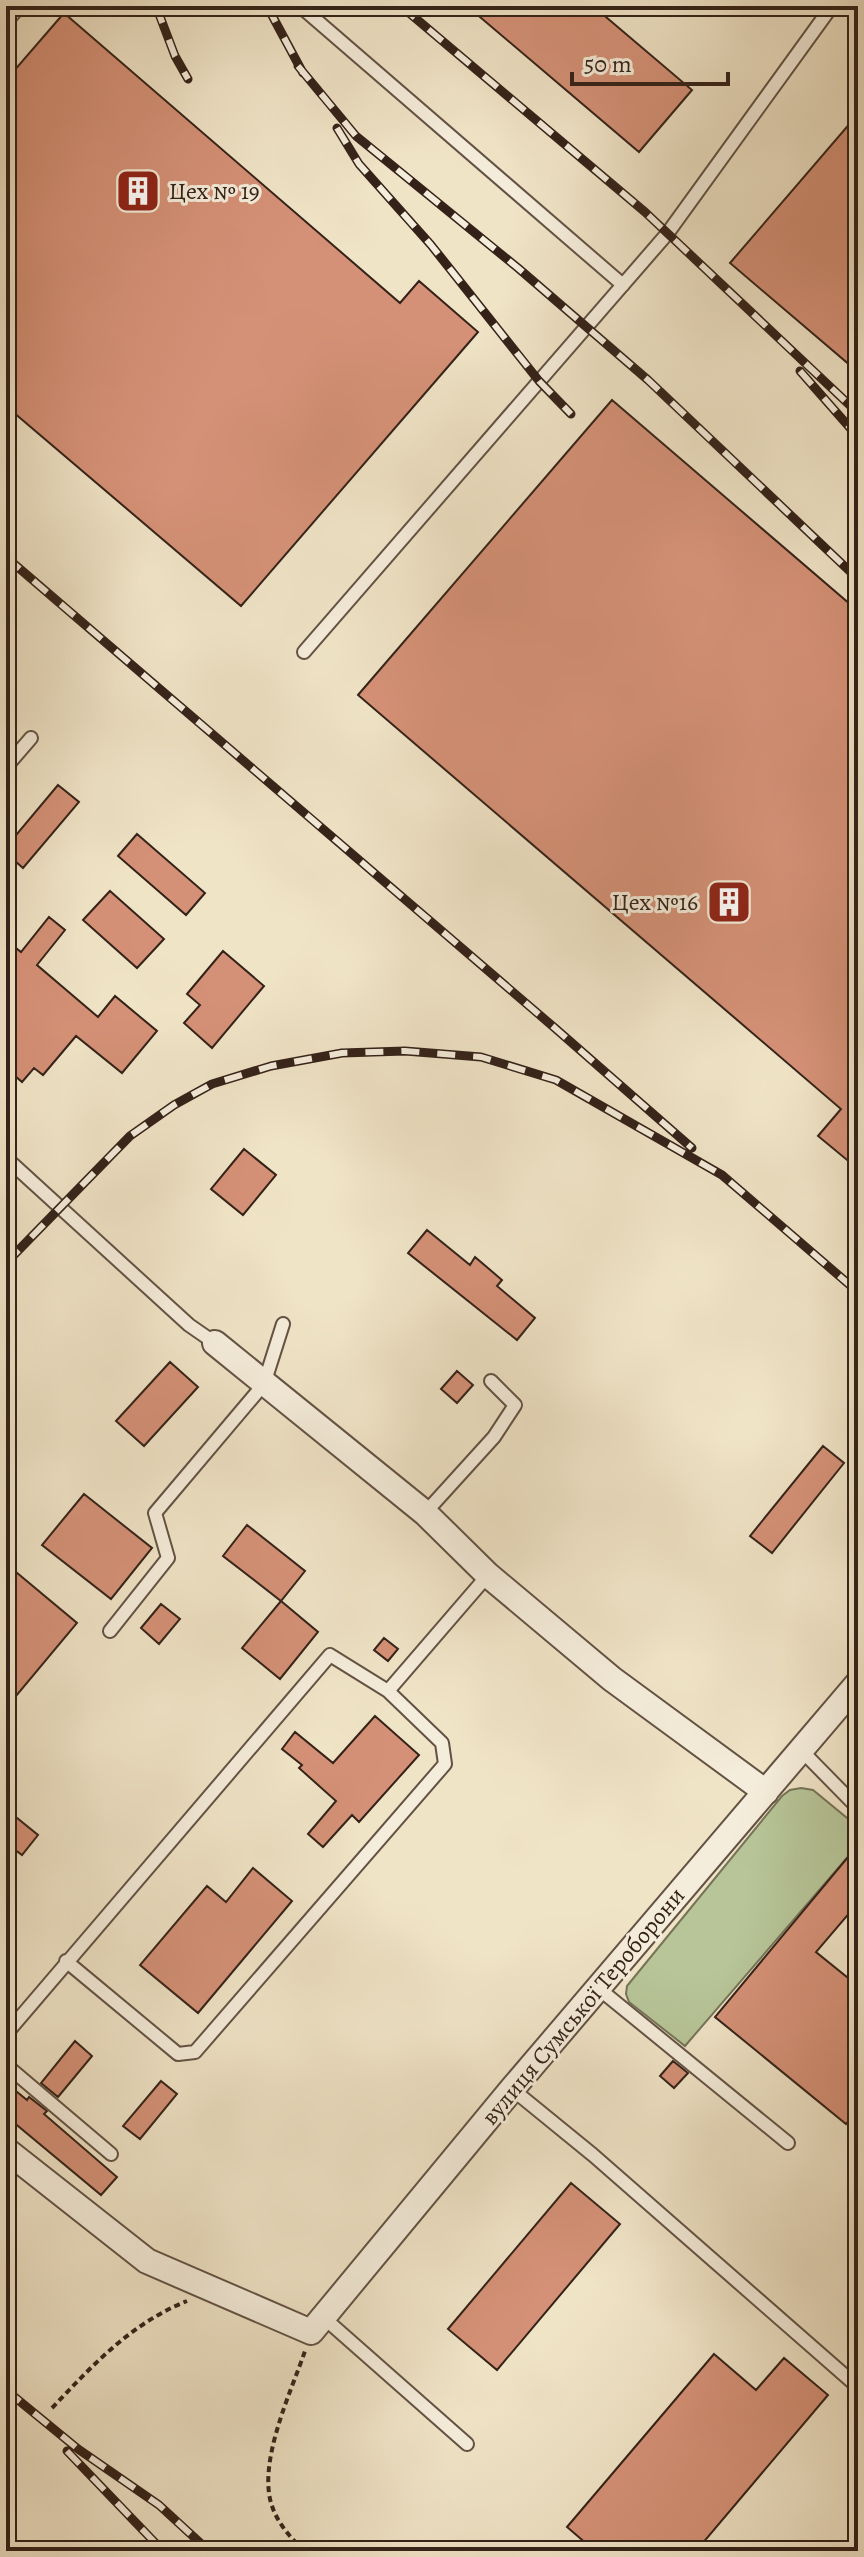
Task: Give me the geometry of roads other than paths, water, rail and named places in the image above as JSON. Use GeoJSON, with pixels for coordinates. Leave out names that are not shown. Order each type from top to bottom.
{"type":"FeatureCollection","features":[{"type":"Feature","properties":{"kind":"street"},"geometry":{"type":"LineString","coordinates":[[215,1343],[425,1513],[488,1575],[612,1679],[766,1792]]}},
{"type":"Feature","properties":{"kind":"street","name":"вулиця Сумської Тероборони"},"geometry":{"type":"LineString","coordinates":[[317,2324],[512,2089],[858,1683]]}},
{"type":"Feature","properties":{"kind":"street"},"geometry":{"type":"LineString","coordinates":[[6,2150],[147,2261],[215,2289],[317,2324]]}},
{"type":"Feature","properties":{"kind":"lane"},"geometry":{"type":"LineString","coordinates":[[6,22],[20,6]]}},
{"type":"Feature","properties":{"kind":"lane"},"geometry":{"type":"LineString","coordinates":[[300,6],[623,285]]}},
{"type":"Feature","properties":{"kind":"lane"},"geometry":{"type":"LineString","coordinates":[[304,652],[667,234],[832,6]]}},
{"type":"Feature","properties":{"kind":"lane"},"geometry":{"type":"LineString","coordinates":[[6,767],[31,738]]}},
{"type":"Feature","properties":{"kind":"lane"},"geometry":{"type":"LineString","coordinates":[[6,1158],[189,1325],[215,1343]]}},
{"type":"Feature","properties":{"kind":"lane"},"geometry":{"type":"LineString","coordinates":[[110,1631],[168,1558],[155,1513],[264,1384],[283,1324]]}},
{"type":"Feature","properties":{"kind":"lane"},"geometry":{"type":"LineString","coordinates":[[425,1513],[494,1437],[515,1405],[491,1381]]}},
{"type":"Feature","properties":{"kind":"lane"},"geometry":{"type":"LineString","coordinates":[[388,1691],[488,1575]]}},
{"type":"Feature","properties":{"kind":"lane"},"geometry":{"type":"LineString","coordinates":[[6,2034],[66,1961],[330,1655],[388,1691],[442,1743],[445,1764],[195,2052],[178,2054],[66,1961]]}},
{"type":"Feature","properties":{"kind":"lane"},"geometry":{"type":"LineString","coordinates":[[801,1750],[858,1808]]}},
{"type":"Feature","properties":{"kind":"lane"},"geometry":{"type":"LineString","coordinates":[[598,1988],[788,2143]]}},
{"type":"Feature","properties":{"kind":"lane"},"geometry":{"type":"LineString","coordinates":[[6,2065],[111,2154]]}},
{"type":"Feature","properties":{"kind":"lane"},"geometry":{"type":"LineString","coordinates":[[512,2089],[593,2155],[858,2387]]}},
{"type":"Feature","properties":{"kind":"lane"},"geometry":{"type":"LineString","coordinates":[[317,2324],[467,2444]]}},
{"type":"Feature","properties":{"kind":"railway"},"geometry":{"type":"LineString","coordinates":[[156,6],[175,56],[188,79]]}},
{"type":"Feature","properties":{"kind":"railway"},"geometry":{"type":"LineString","coordinates":[[267,6],[303,73]]}},
{"type":"Feature","properties":{"kind":"railway"},"geometry":{"type":"LineString","coordinates":[[401,6],[645,212],[858,413]]}},
{"type":"Feature","properties":{"kind":"railway"},"geometry":{"type":"LineString","coordinates":[[298,66],[356,136],[518,268],[648,380],[858,579]]}},
{"type":"Feature","properties":{"kind":"railway"},"geometry":{"type":"LineString","coordinates":[[337,128],[359,164],[431,245],[539,381],[571,414]]}},
{"type":"Feature","properties":{"kind":"railway"},"geometry":{"type":"LineString","coordinates":[[800,371],[858,437]]}},
{"type":"Feature","properties":{"kind":"railway"},"geometry":{"type":"LineString","coordinates":[[6,557],[692,1148]]}},
{"type":"Feature","properties":{"kind":"railway"},"geometry":{"type":"LineString","coordinates":[[6,1263],[130,1136],[174,1105],[212,1084],[271,1066],[342,1053],[405,1051],[481,1057],[556,1080],[722,1175],[858,1292]]}},
{"type":"Feature","properties":{"kind":"railway"},"geometry":{"type":"LineString","coordinates":[[6,2390],[78,2449],[159,2505],[209,2551]]}},
{"type":"Feature","properties":{"kind":"railway"},"geometry":{"type":"LineString","coordinates":[[67,2451],[163,2551]]}},
{"type":"Feature","properties":{"kind":"place","name":"Цех № 19"},"geometry":{"type":"Point","coordinates":[138,191]}},
{"type":"Feature","properties":{"kind":"place","name":"Цех №16"},"geometry":{"type":"Point","coordinates":[729,902]}}]}
